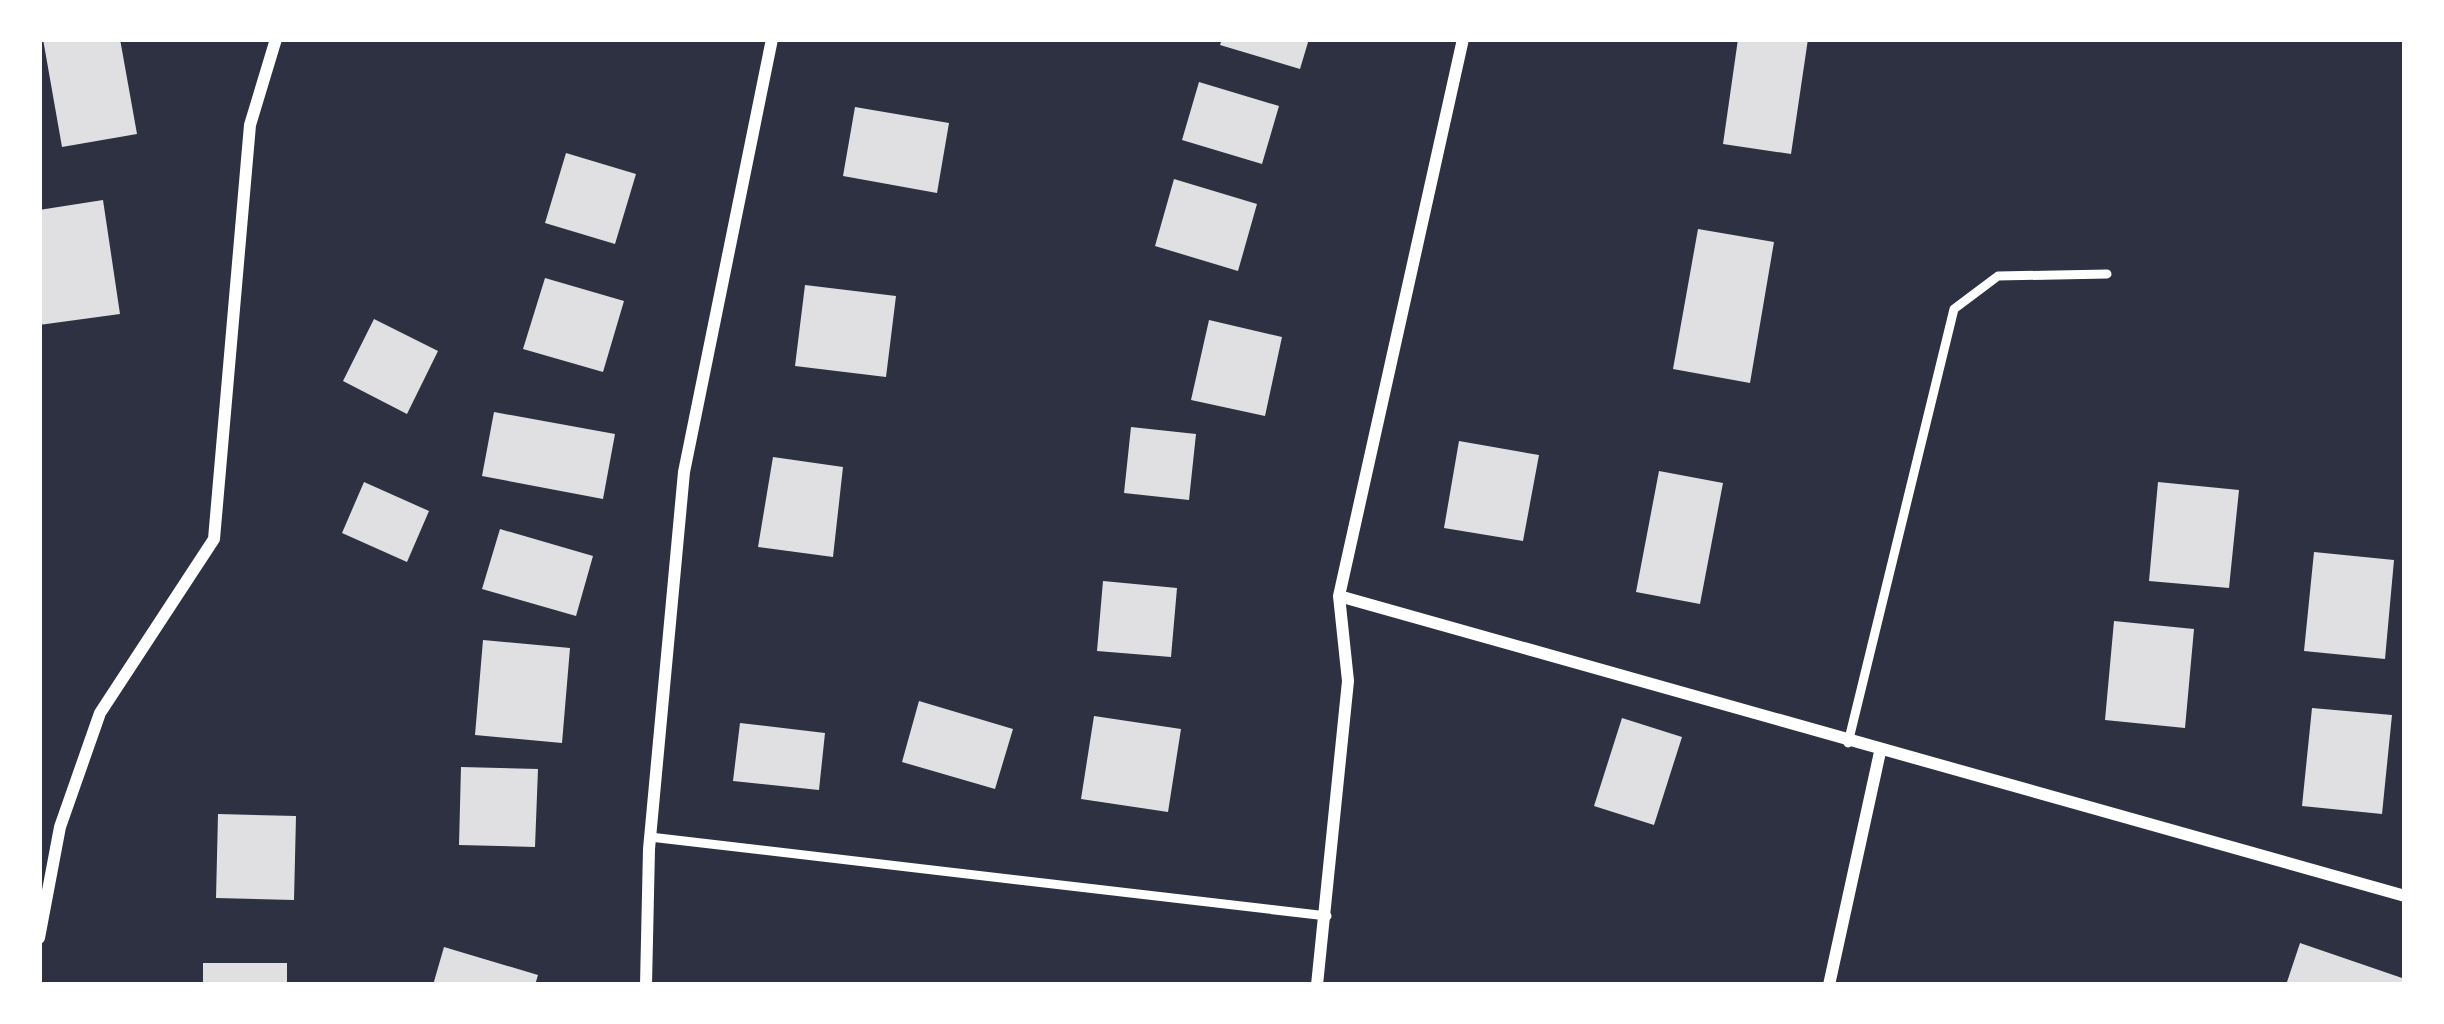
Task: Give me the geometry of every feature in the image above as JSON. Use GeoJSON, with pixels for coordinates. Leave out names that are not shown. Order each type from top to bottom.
{"type":"FeatureCollection","features":[{"type":"Feature","properties":{"kind":"street"},"geometry":{"type":"LineString","coordinates":[[39,938],[60,827],[100,713],[214,539],[250,125],[276,39]]}},
{"type":"Feature","properties":{"kind":"street"},"geometry":{"type":"LineString","coordinates":[[646,985],[650,837],[684,472],[772,39]]}},
{"type":"Feature","properties":{"kind":"street"},"geometry":{"type":"LineString","coordinates":[[1317,985],[1348,681],[1339,596],[1463,39]]}},
{"type":"Feature","properties":{"kind":"street"},"geometry":{"type":"LineString","coordinates":[[1339,596],[1848,743],[2405,896]]}},
{"type":"Feature","properties":{"kind":"street"},"geometry":{"type":"LineString","coordinates":[[1829,985],[1880,752]]}},
{"type":"Feature","properties":{"kind":"lane"},"geometry":{"type":"LineString","coordinates":[[1848,743],[1954,309],[1998,276],[2107,274]]}},
{"type":"Feature","properties":{"kind":"lane"},"geometry":{"type":"LineString","coordinates":[[650,837],[1327,916]]}},
{"type":"Feature","properties":{"kind":"building"},"geometry":{"type":"Polygon","coordinates":[[[43,39],[120,39],[137,134],[62,147],[43,39]]]}},
{"type":"Feature","properties":{"kind":"building"},"geometry":{"type":"Polygon","coordinates":[[[1222,39],[1309,39],[1300,69],[1220,45],[1222,39]]]}},
{"type":"Feature","properties":{"kind":"building"},"geometry":{"type":"Polygon","coordinates":[[[1738,39],[1808,39],[1791,154],[1723,144],[1738,39]]]}},
{"type":"Feature","properties":{"kind":"building"},"geometry":{"type":"Polygon","coordinates":[[[1199,82],[1279,106],[1262,164],[1182,140],[1199,82]]]}},
{"type":"Feature","properties":{"kind":"building"},"geometry":{"type":"Polygon","coordinates":[[[855,107],[949,123],[937,193],[843,176],[855,107]]]}},
{"type":"Feature","properties":{"kind":"building"},"geometry":{"type":"Polygon","coordinates":[[[566,153],[636,174],[615,244],[545,223],[566,153]]]}},
{"type":"Feature","properties":{"kind":"building"},"geometry":{"type":"Polygon","coordinates":[[[1174,179],[1257,204],[1238,271],[1155,246],[1174,179]]]}},
{"type":"Feature","properties":{"kind":"building"},"geometry":{"type":"Polygon","coordinates":[[[103,200],[120,314],[39,325],[39,210],[103,200]]]}},
{"type":"Feature","properties":{"kind":"building"},"geometry":{"type":"Polygon","coordinates":[[[1698,229],[1774,242],[1750,383],[1673,369],[1698,229]]]}},
{"type":"Feature","properties":{"kind":"building"},"geometry":{"type":"Polygon","coordinates":[[[545,278],[624,301],[603,372],[523,349],[545,278]]]}},
{"type":"Feature","properties":{"kind":"building"},"geometry":{"type":"Polygon","coordinates":[[[805,285],[896,296],[886,377],[795,366],[805,285]]]}},
{"type":"Feature","properties":{"kind":"building"},"geometry":{"type":"Polygon","coordinates":[[[374,319],[438,351],[407,414],[343,381],[374,319]]]}},
{"type":"Feature","properties":{"kind":"building"},"geometry":{"type":"Polygon","coordinates":[[[1209,320],[1282,337],[1265,416],[1191,400],[1209,320]]]}},
{"type":"Feature","properties":{"kind":"building"},"geometry":{"type":"Polygon","coordinates":[[[494,412],[615,434],[603,499],[482,476],[494,412]]]}},
{"type":"Feature","properties":{"kind":"building"},"geometry":{"type":"Polygon","coordinates":[[[1131,427],[1196,434],[1189,500],[1124,493],[1131,427]]]}},
{"type":"Feature","properties":{"kind":"building"},"geometry":{"type":"Polygon","coordinates":[[[1459,441],[1539,455],[1523,541],[1444,528],[1459,441]]]}},
{"type":"Feature","properties":{"kind":"building"},"geometry":{"type":"Polygon","coordinates":[[[773,457],[843,467],[833,557],[758,547],[773,457]]]}},
{"type":"Feature","properties":{"kind":"building"},"geometry":{"type":"Polygon","coordinates":[[[1659,471],[1723,483],[1700,604],[1636,592],[1659,471]]]}},
{"type":"Feature","properties":{"kind":"building"},"geometry":{"type":"Polygon","coordinates":[[[364,482],[429,511],[407,562],[342,533],[364,482]]]}},
{"type":"Feature","properties":{"kind":"building"},"geometry":{"type":"Polygon","coordinates":[[[2158,482],[2239,490],[2229,588],[2149,581],[2158,482]]]}},
{"type":"Feature","properties":{"kind":"building"},"geometry":{"type":"Polygon","coordinates":[[[500,529],[593,556],[576,616],[482,589],[500,529]]]}},
{"type":"Feature","properties":{"kind":"building"},"geometry":{"type":"Polygon","coordinates":[[[2314,552],[2394,560],[2385,659],[2304,651],[2314,552]]]}},
{"type":"Feature","properties":{"kind":"building"},"geometry":{"type":"Polygon","coordinates":[[[1103,581],[1177,588],[1171,657],[1097,651],[1103,581]]]}},
{"type":"Feature","properties":{"kind":"building"},"geometry":{"type":"Polygon","coordinates":[[[2114,621],[2194,629],[2185,728],[2105,720],[2114,621]]]}},
{"type":"Feature","properties":{"kind":"building"},"geometry":{"type":"Polygon","coordinates":[[[483,640],[570,648],[562,743],[475,735],[483,640]]]}},
{"type":"Feature","properties":{"kind":"building"},"geometry":{"type":"Polygon","coordinates":[[[919,701],[1013,729],[995,789],[902,762],[919,701]]]}},
{"type":"Feature","properties":{"kind":"building"},"geometry":{"type":"Polygon","coordinates":[[[2312,708],[2392,715],[2382,814],[2302,806],[2312,708]]]}},
{"type":"Feature","properties":{"kind":"building"},"geometry":{"type":"Polygon","coordinates":[[[1094,716],[1181,729],[1168,812],[1081,799],[1094,716]]]}},
{"type":"Feature","properties":{"kind":"building"},"geometry":{"type":"Polygon","coordinates":[[[1622,718],[1682,737],[1654,825],[1594,806],[1622,718]]]}},
{"type":"Feature","properties":{"kind":"building"},"geometry":{"type":"Polygon","coordinates":[[[740,723],[825,733],[819,790],[733,781],[740,723]]]}},
{"type":"Feature","properties":{"kind":"building"},"geometry":{"type":"Polygon","coordinates":[[[461,767],[538,769],[535,847],[459,845],[461,767]]]}},
{"type":"Feature","properties":{"kind":"building"},"geometry":{"type":"Polygon","coordinates":[[[218,814],[296,816],[294,900],[216,898],[218,814]]]}},
{"type":"Feature","properties":{"kind":"building"},"geometry":{"type":"Polygon","coordinates":[[[2300,943],[2405,979],[2405,985],[2286,985],[2300,943]]]}},
{"type":"Feature","properties":{"kind":"building"},"geometry":{"type":"Polygon","coordinates":[[[444,947],[538,975],[535,985],[433,985],[444,947]]]}},
{"type":"Feature","properties":{"kind":"building"},"geometry":{"type":"Polygon","coordinates":[[[203,963],[287,963],[287,985],[203,985],[203,963]]]}}]}
